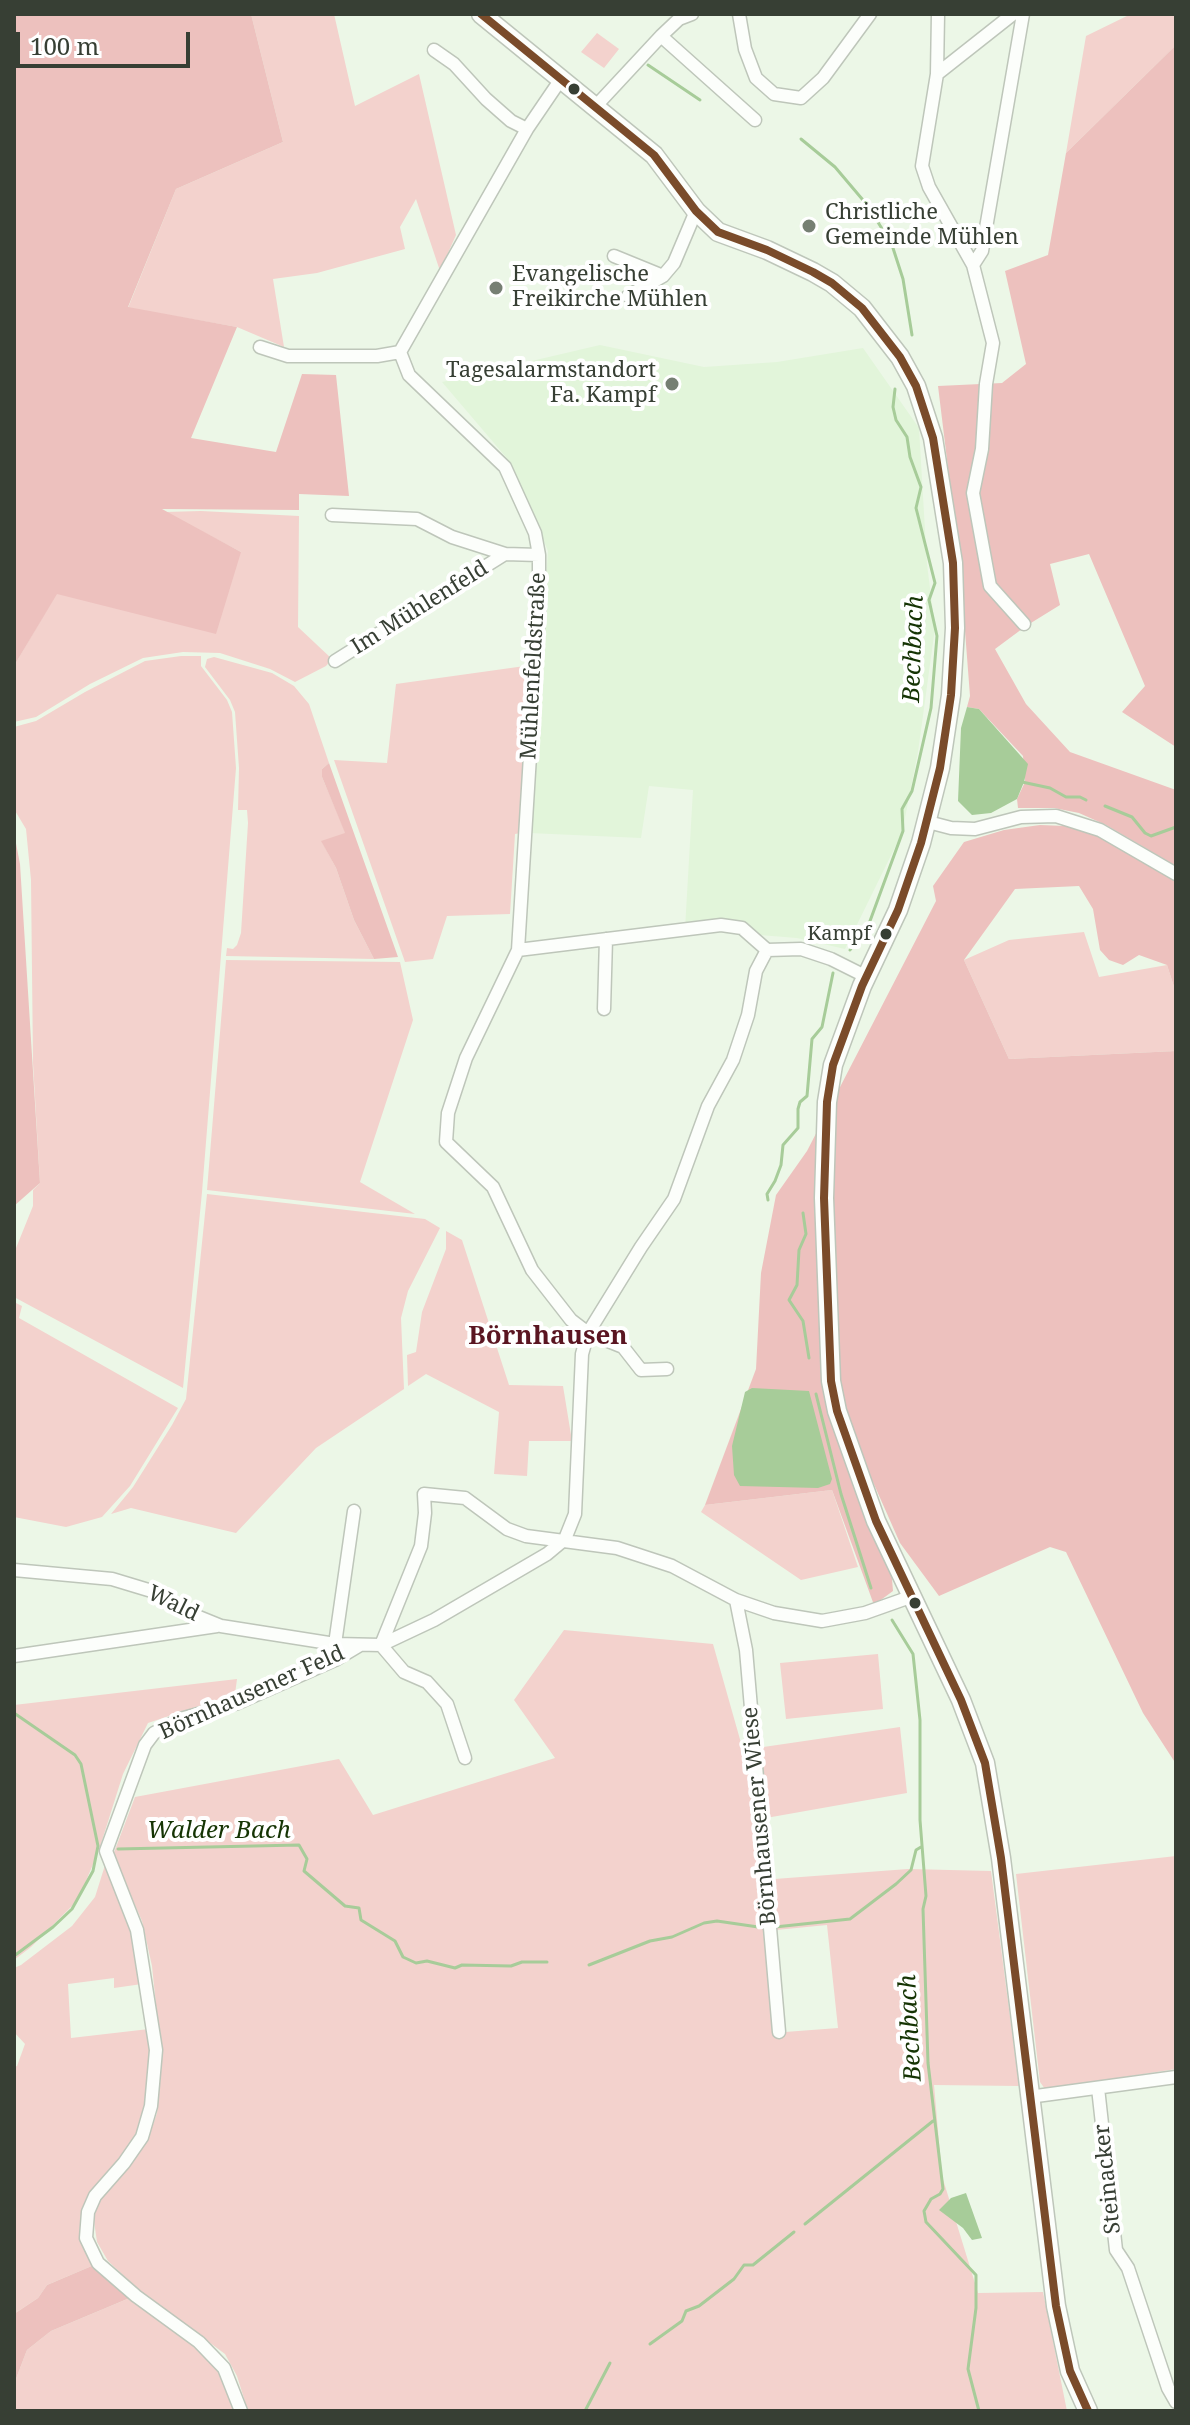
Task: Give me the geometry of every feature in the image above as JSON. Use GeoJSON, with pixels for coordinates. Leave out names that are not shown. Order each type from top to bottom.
{"type":"FeatureCollection","features":[{"type":"Feature","properties":{"kind":"main road"},"geometry":{"type":"LineString","coordinates":[[481,14],[654,155],[696,211],[718,232],[767,250],[832,283],[862,308],[878,326],[916,386],[933,438],[953,563],[951,695],[928,822],[898,910],[864,981],[833,1065],[827,1102],[824,1198],[831,1381],[837,1411],[876,1521],[961,1700],[985,1763],[1001,1858],[1056,2306],[1070,2371],[1088,2411]]}},
{"type":"Feature","properties":{"kind":"street"},"geometry":{"type":"LineString","coordinates":[[595,107],[661,36],[679,19],[692,14]]}},
{"type":"Feature","properties":{"kind":"street"},"geometry":{"type":"LineString","coordinates":[[739,14],[745,49],[756,78],[774,94],[801,98],[823,78],[870,14]]}},
{"type":"Feature","properties":{"kind":"street"},"geometry":{"type":"LineString","coordinates":[[938,14],[937,74],[922,166],[929,187],[973,265],[993,343],[986,384],[982,449],[973,493],[990,586],[1024,624]]}},
{"type":"Feature","properties":{"kind":"street"},"geometry":{"type":"LineString","coordinates":[[937,74],[1013,14]]}},
{"type":"Feature","properties":{"kind":"street"},"geometry":{"type":"LineString","coordinates":[[973,265],[982,251],[1023,14]]}},
{"type":"Feature","properties":{"kind":"street"},"geometry":{"type":"LineString","coordinates":[[661,36],[755,120]]}},
{"type":"Feature","properties":{"kind":"street"},"geometry":{"type":"LineString","coordinates":[[434,50],[454,64],[511,121],[527,129]]}},
{"type":"Feature","properties":{"kind":"street"},"geometry":{"type":"LineString","coordinates":[[260,347],[288,356],[377,356],[400,352],[527,129],[561,79]]}},
{"type":"Feature","properties":{"kind":"street"},"geometry":{"type":"LineString","coordinates":[[628,296],[663,276],[674,263],[696,211]]}},
{"type":"Feature","properties":{"kind":"street"},"geometry":{"type":"LineString","coordinates":[[614,256],[663,276]]}},
{"type":"Feature","properties":{"kind":"street","name":"Mühlenfeldstraße"},"geometry":{"type":"LineString","coordinates":[[400,352],[409,375],[505,467],[535,533],[539,555],[539,610],[518,950]]}},
{"type":"Feature","properties":{"kind":"street","name":"Im Mühlenfeld"},"geometry":{"type":"LineString","coordinates":[[332,515],[417,519],[452,537],[505,554],[539,555]]}},
{"type":"Feature","properties":{"kind":"street","name":"Im Mühlenfeld"},"geometry":{"type":"LineString","coordinates":[[335,661],[505,554]]}},
{"type":"Feature","properties":{"kind":"street"},"geometry":{"type":"LineString","coordinates":[[928,822],[951,828],[975,829],[1021,817],[1056,816],[1100,830],[1176,874]]}},
{"type":"Feature","properties":{"kind":"street"},"geometry":{"type":"LineString","coordinates":[[667,1369],[641,1370],[623,1347],[588,1333],[571,1320],[532,1270],[493,1187],[446,1142],[448,1113],[466,1058],[518,950],[721,925],[742,928],[767,950],[801,949],[831,959],[864,981]]}},
{"type":"Feature","properties":{"kind":"street"},"geometry":{"type":"LineString","coordinates":[[604,1009],[606,939]]}},
{"type":"Feature","properties":{"kind":"street"},"geometry":{"type":"LineString","coordinates":[[221,1626],[335,1644],[381,1645],[461,1604],[547,1554],[565,1539],[575,1514],[578,1490],[582,1354],[588,1333],[621,1277],[674,1199],[708,1106],[733,1060],[748,1015],[756,971],[767,950]]}},
{"type":"Feature","properties":{"kind":"street"},"geometry":{"type":"LineString","coordinates":[[381,1645],[421,1546],[424,1494],[465,1498],[507,1529],[526,1536],[617,1548],[672,1566],[736,1600],[774,1613],[822,1621],[865,1613],[913,1596]]}},
{"type":"Feature","properties":{"kind":"street"},"geometry":{"type":"LineString","coordinates":[[335,1644],[354,1511]]}},
{"type":"Feature","properties":{"kind":"street","name":"Wald"},"geometry":{"type":"LineString","coordinates":[[14,1570],[112,1579],[155,1592],[184,1611],[221,1626]]}},
{"type":"Feature","properties":{"kind":"street","name":"Börnhausener Wiese"},"geometry":{"type":"LineString","coordinates":[[736,1600],[746,1650],[779,2032]]}},
{"type":"Feature","properties":{"kind":"street","name":"Wald"},"geometry":{"type":"LineString","coordinates":[[14,1656],[221,1626]]}},
{"type":"Feature","properties":{"kind":"street","name":"Börnhausener Feld"},"geometry":{"type":"LineString","coordinates":[[241,2411],[224,2368],[199,2342],[136,2296],[98,2263],[86,2238],[88,2212],[95,2196],[142,2137],[151,2106],[156,2050],[137,1930],[106,1851],[145,1745],[154,1733],[180,1719],[238,1703],[335,1660],[360,1645]]}},
{"type":"Feature","properties":{"kind":"street"},"geometry":{"type":"LineString","coordinates":[[381,1645],[404,1672],[427,1682],[447,1704],[465,1758]]}},
{"type":"Feature","properties":{"kind":"street"},"geometry":{"type":"LineString","coordinates":[[1029,2097],[1176,2077]]}},
{"type":"Feature","properties":{"kind":"street","name":"Steinacker"},"geometry":{"type":"LineString","coordinates":[[1098,2088],[1116,2250],[1128,2268],[1168,2388],[1176,2402]]}},
{"type":"Feature","properties":{"kind":"shaded area"},"geometry":{"type":"Polygon","coordinates":[[[14,14],[251,14],[283,142],[176,189],[128,307],[237,327],[191,438],[276,452],[302,374],[336,375],[349,496],[299,494],[299,510],[162,509],[241,552],[216,634],[57,594],[14,666],[14,14]]]}},
{"type":"Feature","properties":{"kind":"shaded area"},"geometry":{"type":"Polygon","coordinates":[[[251,14],[334,14],[355,106],[419,74],[456,235],[440,271],[416,199],[400,227],[405,249],[317,273],[273,279],[284,347],[237,327],[128,308],[176,189],[283,142],[251,14]]]}},
{"type":"Feature","properties":{"kind":"shaded area"},"geometry":{"type":"Polygon","coordinates":[[[1131,14],[1172,14],[1176,18],[1176,45],[1066,153],[1086,36],[1131,14]]]}},
{"type":"Feature","properties":{"kind":"shaded area"},"geometry":{"type":"Polygon","coordinates":[[[597,33],[619,49],[604,68],[581,52],[597,33]]]}},
{"type":"Feature","properties":{"kind":"shaded area"},"geometry":{"type":"Polygon","coordinates":[[[1176,45],[1176,747],[1122,712],[1145,686],[1089,554],[1050,564],[1060,605],[995,649],[1026,704],[1070,752],[1176,790],[1176,866],[1106,825],[1079,813],[1054,808],[1018,808],[1017,799],[1025,782],[1023,756],[979,709],[967,707],[970,696],[960,566],[938,386],[1002,383],[1026,364],[1005,271],[1048,255],[1066,153],[1176,45]]]}},
{"type":"Feature","properties":{"kind":"shaded area"},"geometry":{"type":"Polygon","coordinates":[[[600,345],[704,367],[777,362],[863,348],[919,428],[927,564],[935,628],[918,752],[902,833],[845,949],[797,938],[685,929],[693,790],[649,786],[641,838],[529,833],[548,551],[511,463],[442,382],[600,345]]]}},
{"type":"Feature","properties":{"kind":"shaded area"},"geometry":{"type":"Polygon","coordinates":[[[165,512],[299,516],[298,627],[332,659],[326,666],[295,682],[270,669],[220,653],[183,652],[143,658],[90,684],[36,717],[14,722],[14,666],[56,594],[241,552],[165,512]]]}},
{"type":"Feature","properties":{"kind":"shaded area"},"geometry":{"type":"Polygon","coordinates":[[[201,656],[201,666],[227,700],[232,712],[236,768],[183,1388],[14,1297],[14,1253],[33,1206],[33,1190],[40,1183],[33,1063],[31,880],[26,829],[14,809],[14,727],[36,721],[145,661],[201,656]]]}},
{"type":"Feature","properties":{"kind":"shaded area"},"geometry":{"type":"Polygon","coordinates":[[[214,657],[272,673],[294,686],[309,704],[329,763],[322,769],[322,777],[346,834],[322,842],[336,868],[354,920],[374,959],[226,956],[227,948],[233,949],[237,945],[241,933],[248,823],[247,810],[238,810],[235,712],[230,700],[205,667],[207,659],[214,657]]]}},
{"type":"Feature","properties":{"kind":"shaded area"},"geometry":{"type":"Polygon","coordinates":[[[532,665],[521,833],[515,834],[510,914],[447,916],[433,959],[405,962],[334,760],[387,763],[396,684],[532,665]]]}},
{"type":"Feature","properties":{"kind":"shaded area"},"geometry":{"type":"Polygon","coordinates":[[[967,707],[979,709],[1028,764],[1017,799],[991,813],[972,815],[958,801],[961,728],[967,707]]]}},
{"type":"Feature","properties":{"kind":"shaded area"},"geometry":{"type":"Polygon","coordinates":[[[329,763],[398,957],[374,959],[354,920],[336,868],[321,841],[345,833],[322,777],[322,769],[329,763]]]}},
{"type":"Feature","properties":{"kind":"shaded area"},"geometry":{"type":"Polygon","coordinates":[[[1040,825],[1091,831],[1176,880],[1176,993],[1167,965],[1139,955],[1123,965],[1109,960],[1100,950],[1093,909],[1079,886],[1015,889],[964,960],[1009,1059],[1176,1051],[1176,1764],[1143,1713],[1066,1552],[1050,1547],[939,1596],[900,1543],[873,1482],[856,1486],[891,1567],[893,1591],[874,1605],[832,1490],[705,1505],[756,1369],[761,1273],[776,1195],[807,1151],[936,901],[933,886],[964,842],[1004,830],[1040,825]]]}},
{"type":"Feature","properties":{"kind":"shaded area"},"geometry":{"type":"Polygon","coordinates":[[[14,833],[20,864],[40,1183],[14,1206],[14,833]]]}},
{"type":"Feature","properties":{"kind":"shaded area"},"geometry":{"type":"Polygon","coordinates":[[[1084,932],[1099,977],[1167,965],[1176,993],[1176,1051],[1009,1059],[964,960],[1009,940],[1084,932]]]}},
{"type":"Feature","properties":{"kind":"shaded area"},"geometry":{"type":"Polygon","coordinates":[[[226,960],[400,962],[413,1020],[360,1182],[415,1214],[207,1190],[226,960]]]}},
{"type":"Feature","properties":{"kind":"shaded area"},"geometry":{"type":"Polygon","coordinates":[[[207,1194],[425,1219],[440,1228],[408,1291],[401,1318],[404,1389],[316,1448],[236,1533],[131,1508],[111,1514],[133,1487],[186,1399],[207,1194]]]}},
{"type":"Feature","properties":{"kind":"shaded area"},"geometry":{"type":"Polygon","coordinates":[[[446,1231],[462,1240],[509,1385],[563,1386],[572,1441],[529,1441],[527,1476],[494,1474],[499,1412],[426,1374],[408,1386],[407,1355],[416,1352],[422,1312],[446,1249],[446,1231]]]}},
{"type":"Feature","properties":{"kind":"shaded area"},"geometry":{"type":"Polygon","coordinates":[[[14,1302],[22,1306],[19,1318],[178,1408],[130,1486],[102,1517],[66,1527],[14,1517],[14,1302]]]}},
{"type":"Feature","properties":{"kind":"shaded area"},"geometry":{"type":"Polygon","coordinates":[[[752,1388],[809,1391],[832,1479],[830,1484],[818,1488],[740,1486],[734,1475],[732,1446],[745,1392],[752,1388]]]}},
{"type":"Feature","properties":{"kind":"shaded area"},"geometry":{"type":"Polygon","coordinates":[[[832,1490],[858,1567],[801,1580],[701,1512],[705,1505],[832,1490]]]}},
{"type":"Feature","properties":{"kind":"shaded area"},"geometry":{"type":"Polygon","coordinates":[[[564,1630],[713,1644],[743,1750],[900,1727],[907,1793],[766,1818],[761,1880],[908,1869],[991,1871],[1019,2086],[934,2085],[942,2176],[978,2293],[1043,2292],[1067,2411],[248,2411],[237,2376],[225,2354],[139,2290],[108,2261],[97,2242],[94,2221],[97,2202],[148,2139],[157,2113],[159,2093],[161,2054],[152,1966],[142,1921],[113,1855],[135,1797],[339,1759],[373,1815],[555,1758],[514,1700],[564,1630]],[[827,1925],[776,1930],[785,2032],[838,2028],[827,1925]]]}},
{"type":"Feature","properties":{"kind":"shaded area"},"geometry":{"type":"Polygon","coordinates":[[[878,1654],[883,1709],[786,1719],[780,1663],[878,1654]]]}},
{"type":"Feature","properties":{"kind":"shaded area"},"geometry":{"type":"Polygon","coordinates":[[[237,1679],[235,1694],[148,1723],[123,1774],[99,1850],[78,1900],[14,1960],[14,1705],[237,1679]]]}},
{"type":"Feature","properties":{"kind":"shaded area"},"geometry":{"type":"Polygon","coordinates":[[[1176,1856],[1176,2069],[1045,2089],[1040,2082],[1016,1874],[1176,1856]]]}},
{"type":"Feature","properties":{"kind":"shaded area"},"geometry":{"type":"Polygon","coordinates":[[[106,1862],[133,1932],[142,1984],[114,1988],[114,1978],[68,1984],[71,2038],[149,2029],[153,2052],[148,2106],[139,2136],[84,2212],[94,2265],[47,2285],[38,2298],[14,2314],[14,2067],[25,2044],[14,2032],[14,1968],[72,1926],[95,1897],[106,1862]]]}},
{"type":"Feature","properties":{"kind":"shaded area"},"geometry":{"type":"Polygon","coordinates":[[[966,2193],[982,2238],[972,2240],[963,2228],[939,2210],[951,2198],[966,2193]]]}},
{"type":"Feature","properties":{"kind":"shaded area"},"geometry":{"type":"Polygon","coordinates":[[[94,2265],[132,2297],[51,2331],[27,2350],[14,2384],[14,2314],[38,2298],[47,2285],[94,2265]]]}},
{"type":"Feature","properties":{"kind":"shaded area"},"geometry":{"type":"Polygon","coordinates":[[[132,2297],[199,2346],[222,2370],[238,2411],[14,2411],[14,2384],[27,2350],[51,2331],[132,2297]]]}},
{"type":"Feature","properties":{"kind":"waterway","name":"Bechbach"},"geometry":{"type":"LineString","coordinates":[[648,65],[700,100]]}},
{"type":"Feature","properties":{"kind":"waterway","name":"Bechbach"},"geometry":{"type":"LineString","coordinates":[[801,139],[835,167],[868,206],[892,245],[903,279],[912,335]]}},
{"type":"Feature","properties":{"kind":"waterway","name":"Bechbach"},"geometry":{"type":"LineString","coordinates":[[850,950],[870,921],[903,831],[902,809],[912,791],[931,708],[937,636],[929,600],[935,583],[916,508],[921,487],[910,457],[907,437],[896,420],[893,407],[895,389]]}},
{"type":"Feature","properties":{"kind":"waterway"},"geometry":{"type":"LineString","coordinates":[[1022,782],[1050,788],[1066,797],[1086,800]]}},
{"type":"Feature","properties":{"kind":"waterway"},"geometry":{"type":"LineString","coordinates":[[1105,806],[1132,817],[1151,836],[1176,827]]}},
{"type":"Feature","properties":{"kind":"waterway","name":"Bechbach"},"geometry":{"type":"LineString","coordinates":[[768,1200],[767,1194],[781,1165],[783,1145],[798,1128],[798,1109],[807,1096],[812,1039],[822,1027],[833,973]]}},
{"type":"Feature","properties":{"kind":"waterway","name":"Bechbach"},"geometry":{"type":"LineString","coordinates":[[803,1213],[806,1234],[799,1250],[797,1285],[789,1300],[803,1321],[809,1358]]}},
{"type":"Feature","properties":{"kind":"waterway","name":"Bechbach"},"geometry":{"type":"LineString","coordinates":[[816,1394],[841,1494],[871,1588]]}},
{"type":"Feature","properties":{"kind":"waterway","name":"Bechbach"},"geometry":{"type":"LineString","coordinates":[[892,1620],[913,1654],[920,1720],[928,2063],[943,2189],[931,2199],[924,2211],[926,2222],[976,2275],[976,2308],[968,2369],[979,2411]]}},
{"type":"Feature","properties":{"kind":"waterway","name":"Walder Bach"},"geometry":{"type":"LineString","coordinates":[[14,1713],[75,1755],[81,1764],[98,1846],[93,1871],[72,1909],[14,1956]]}},
{"type":"Feature","properties":{"kind":"waterway","name":"Walder Bach"},"geometry":{"type":"LineString","coordinates":[[118,1849],[299,1845],[307,1859],[304,1871],[345,1906],[359,1908],[361,1920],[395,1941],[403,1957],[416,1963],[427,1961],[455,1968],[462,1965],[511,1966],[522,1962],[547,1962]]}},
{"type":"Feature","properties":{"kind":"waterway","name":"Walder Bach"},"geometry":{"type":"LineString","coordinates":[[775,1927],[850,1919],[911,1870],[916,1850],[921,1847]]}},
{"type":"Feature","properties":{"kind":"waterway","name":"Walder Bach"},"geometry":{"type":"LineString","coordinates":[[589,1965],[704,1923],[717,1921],[765,1928]]}},
{"type":"Feature","properties":{"kind":"waterway"},"geometry":{"type":"LineString","coordinates":[[805,2224],[933,2121]]}},
{"type":"Feature","properties":{"kind":"waterway"},"geometry":{"type":"LineString","coordinates":[[650,2344],[682,2321],[686,2311],[699,2306],[734,2279],[744,2265],[753,2265],[794,2232]]}},
{"type":"Feature","properties":{"kind":"waterway"},"geometry":{"type":"LineString","coordinates":[[585,2411],[610,2363]]}},
{"type":"Feature","properties":{"kind":"transit line"},"geometry":{"type":"LineString","coordinates":[[481,14],[654,155],[696,211],[718,232],[767,250],[813,272],[862,308],[900,357],[916,386],[933,438],[953,563],[955,628],[951,695],[940,768],[921,843],[898,910],[862,986],[833,1065],[827,1102],[824,1198],[831,1381],[837,1411],[876,1521],[961,1700],[985,1763],[1001,1858],[1056,2306],[1070,2371],[1088,2411]]}},
{"type":"Feature","properties":{"kind":"place","name":"Christliche Gemeinde Mühlen"},"geometry":{"type":"Point","coordinates":[809,226]}},
{"type":"Feature","properties":{"kind":"place","name":"Evangelische Freikirche Mühlen"},"geometry":{"type":"Point","coordinates":[496,288]}},
{"type":"Feature","properties":{"kind":"place","name":"Tagesalarmstandort Fa. Kampf"},"geometry":{"type":"Point","coordinates":[672,384]}},
{"type":"Feature","properties":{"kind":"place","name":"Kampf"},"geometry":{"type":"Point","coordinates":[886,934]}},
{"type":"Feature","properties":{"kind":"district","name":"Börnhausen"},"geometry":{"type":"Point","coordinates":[548,1337]}}]}
